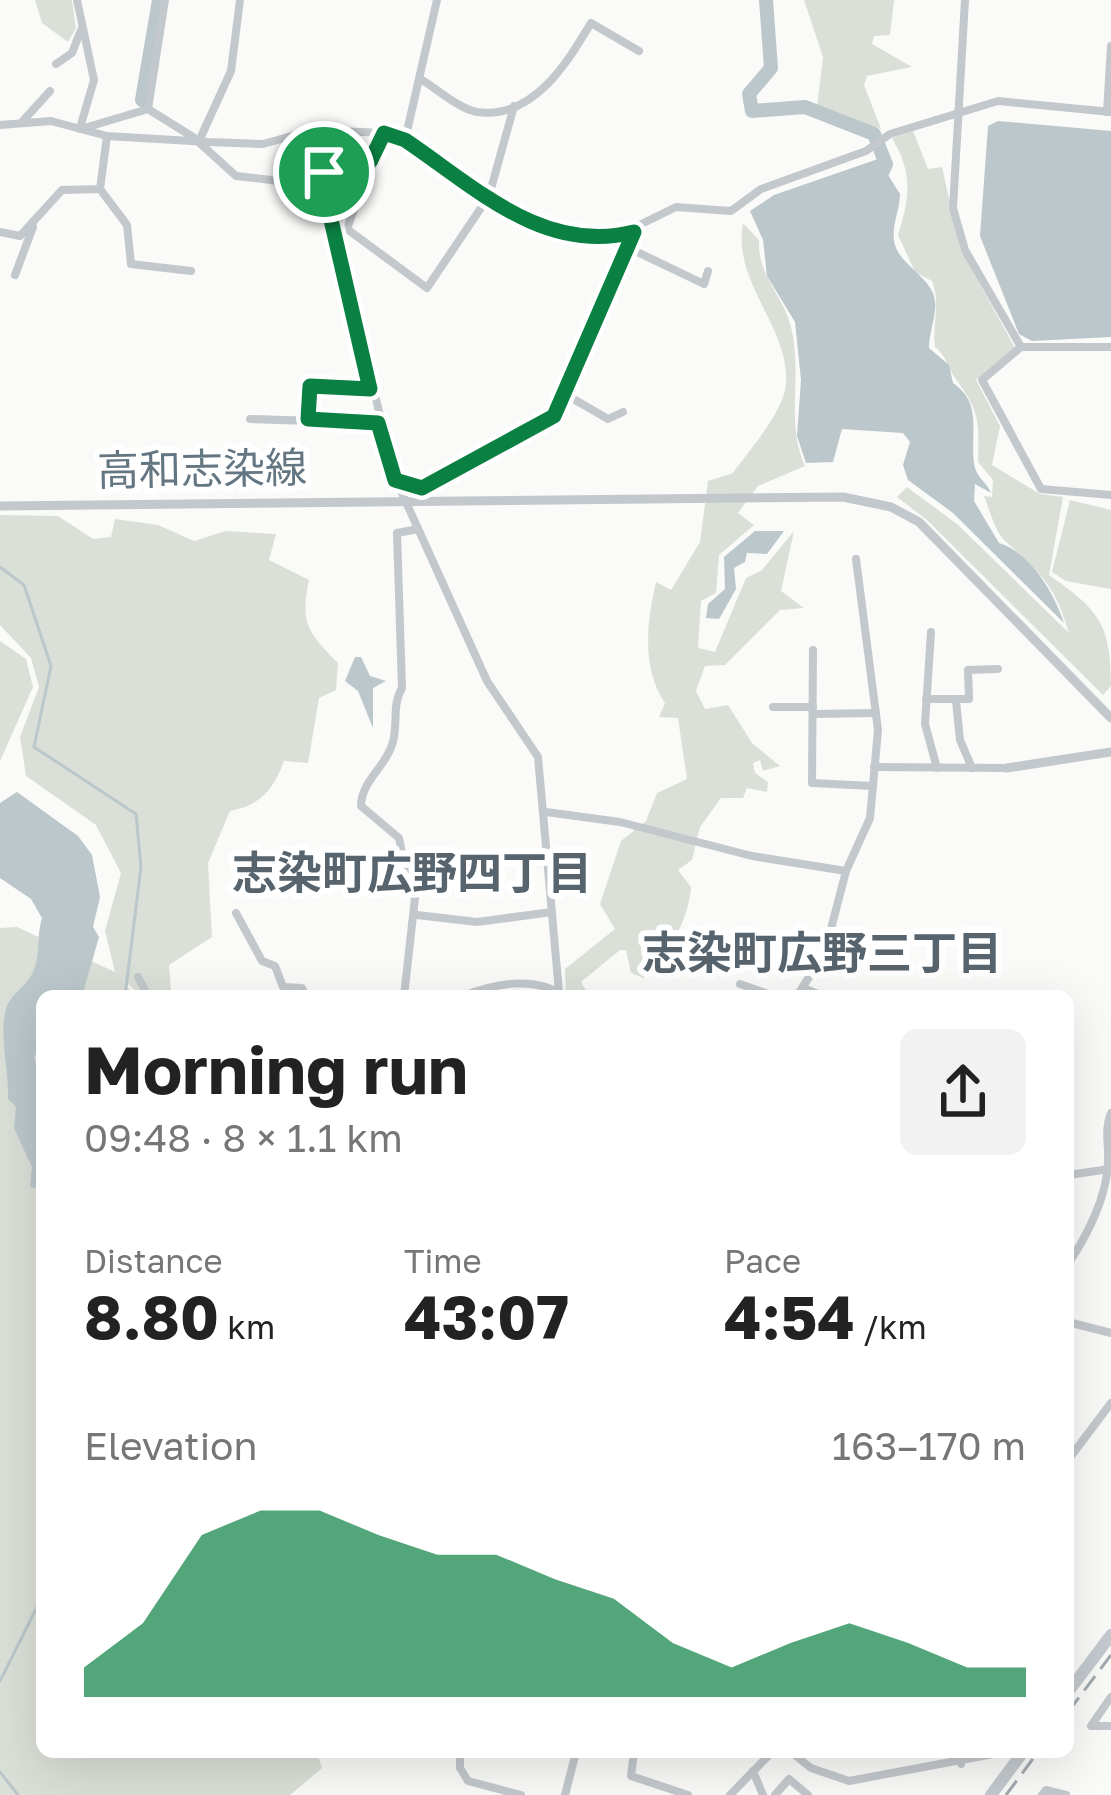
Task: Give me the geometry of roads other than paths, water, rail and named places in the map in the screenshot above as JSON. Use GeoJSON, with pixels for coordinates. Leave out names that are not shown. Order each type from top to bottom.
{"type":"FeatureCollection","features":[{"type":"Feature","properties":{"kind":"main road"},"geometry":{"type":"LineString","coordinates":[[1074,1684],[1111,1635]]}},
{"type":"Feature","properties":{"kind":"main road"},"geometry":{"type":"LineString","coordinates":[[991,1795],[1019,1758]]}},
{"type":"Feature","properties":{"kind":"street"},"geometry":{"type":"LineString","coordinates":[[77,0],[94,80],[80,129]]}},
{"type":"Feature","properties":{"kind":"street"},"geometry":{"type":"LineString","coordinates":[[148,110],[165,0]]}},
{"type":"Feature","properties":{"kind":"street"},"geometry":{"type":"LineString","coordinates":[[198,142],[231,71],[240,0]]}},
{"type":"Feature","properties":{"kind":"street"},"geometry":{"type":"LineString","coordinates":[[405,140],[437,0]]}},
{"type":"Feature","properties":{"kind":"street"},"geometry":{"type":"LineString","coordinates":[[965,0],[953,208],[965,250],[1022,346]]}},
{"type":"Feature","properties":{"kind":"street"},"geometry":{"type":"LineString","coordinates":[[419,78],[474,112],[514,106],[553,85],[591,23],[639,51]]}},
{"type":"Feature","properties":{"kind":"street"},"geometry":{"type":"LineString","coordinates":[[56,64],[72,53],[82,28]]}},
{"type":"Feature","properties":{"kind":"street"},"geometry":{"type":"LineString","coordinates":[[0,125],[51,122],[107,136],[262,144],[313,130],[384,133],[405,140],[553,234],[615,237],[634,232],[676,207],[731,211],[761,189],[998,101],[1109,112],[1111,46]]}},
{"type":"Feature","properties":{"kind":"street"},"geometry":{"type":"LineString","coordinates":[[22,122],[50,91]]}},
{"type":"Feature","properties":{"kind":"street"},"geometry":{"type":"LineString","coordinates":[[384,133],[347,229],[427,289],[489,196],[514,106]]}},
{"type":"Feature","properties":{"kind":"street"},"geometry":{"type":"LineString","coordinates":[[80,129],[148,110],[198,142],[236,176],[279,181],[370,162]]}},
{"type":"Feature","properties":{"kind":"street"},"geometry":{"type":"LineString","coordinates":[[107,136],[100,189],[127,225],[131,263],[191,271]]}},
{"type":"Feature","properties":{"kind":"street"},"geometry":{"type":"LineString","coordinates":[[320,172],[395,480],[487,681],[538,757],[561,990]]}},
{"type":"Feature","properties":{"kind":"street"},"geometry":{"type":"LineString","coordinates":[[0,232],[20,236],[62,190],[100,189]]}},
{"type":"Feature","properties":{"kind":"street"},"geometry":{"type":"LineString","coordinates":[[15,275],[34,226]]}},
{"type":"Feature","properties":{"kind":"street"},"geometry":{"type":"LineString","coordinates":[[395,480],[422,488],[554,416],[631,249],[634,232]]}},
{"type":"Feature","properties":{"kind":"street"},"geometry":{"type":"LineString","coordinates":[[631,249],[704,284],[709,271]]}},
{"type":"Feature","properties":{"kind":"street"},"geometry":{"type":"LineString","coordinates":[[1111,347],[1022,346],[982,380],[1041,489],[1111,495]]}},
{"type":"Feature","properties":{"kind":"street"},"geometry":{"type":"LineString","coordinates":[[308,419],[310,386],[370,389]]}},
{"type":"Feature","properties":{"kind":"street"},"geometry":{"type":"LineString","coordinates":[[562,398],[608,419],[623,412]]}},
{"type":"Feature","properties":{"kind":"street"},"geometry":{"type":"LineString","coordinates":[[250,419],[378,423]]}},
{"type":"Feature","properties":{"kind":"street","name":"高和志染線"},"geometry":{"type":"LineString","coordinates":[[0,506],[843,497],[891,508],[919,522],[1111,718]]}},
{"type":"Feature","properties":{"kind":"street"},"geometry":{"type":"LineString","coordinates":[[405,990],[410,927],[417,915],[416,889],[407,878],[399,838],[361,806],[361,794],[394,741],[394,702],[402,688],[397,532],[418,529]]}},
{"type":"Feature","properties":{"kind":"street"},"geometry":{"type":"LineString","coordinates":[[801,990],[825,952],[846,871],[868,826],[876,713],[856,559]]}},
{"type":"Feature","properties":{"kind":"street"},"geometry":{"type":"LineString","coordinates":[[931,632],[925,724],[937,768]]}},
{"type":"Feature","properties":{"kind":"street"},"geometry":{"type":"LineString","coordinates":[[813,650],[814,787],[873,786]]}},
{"type":"Feature","properties":{"kind":"street"},"geometry":{"type":"LineString","coordinates":[[926,699],[969,699],[968,670],[998,670]]}},
{"type":"Feature","properties":{"kind":"street"},"geometry":{"type":"LineString","coordinates":[[956,701],[960,740],[972,768]]}},
{"type":"Feature","properties":{"kind":"street"},"geometry":{"type":"LineString","coordinates":[[772,707],[876,713]]}},
{"type":"Feature","properties":{"kind":"street"},"geometry":{"type":"LineString","coordinates":[[874,767],[1007,768],[1111,752]]}},
{"type":"Feature","properties":{"kind":"street"},"geometry":{"type":"LineString","coordinates":[[546,812],[620,822],[752,856],[846,871]]}},
{"type":"Feature","properties":{"kind":"street"},"geometry":{"type":"LineString","coordinates":[[417,915],[477,922],[552,912]]}},
{"type":"Feature","properties":{"kind":"street"},"geometry":{"type":"LineString","coordinates":[[236,913],[262,961],[275,966],[283,987],[302,990]]}},
{"type":"Feature","properties":{"kind":"street"},"geometry":{"type":"LineString","coordinates":[[138,977],[145,990]]}},
{"type":"Feature","properties":{"kind":"street"},"geometry":{"type":"LineString","coordinates":[[740,984],[757,990]]}},
{"type":"Feature","properties":{"kind":"street"},"geometry":{"type":"LineString","coordinates":[[491,990],[514,985],[540,990]]}},
{"type":"Feature","properties":{"kind":"street"},"geometry":{"type":"LineString","coordinates":[[1074,1254],[1090,1226],[1109,1169],[1106,1128],[1111,1113]]}},
{"type":"Feature","properties":{"kind":"street"},"geometry":{"type":"LineString","coordinates":[[1074,1174],[1109,1169]]}},
{"type":"Feature","properties":{"kind":"street"},"geometry":{"type":"LineString","coordinates":[[1074,1324],[1111,1333]]}},
{"type":"Feature","properties":{"kind":"street"},"geometry":{"type":"LineString","coordinates":[[1074,1452],[1111,1403]]}},
{"type":"Feature","properties":{"kind":"street"},"geometry":{"type":"LineString","coordinates":[[1111,1696],[1091,1726],[1111,1726]]}},
{"type":"Feature","properties":{"kind":"street"},"geometry":{"type":"LineString","coordinates":[[460,1758],[468,1781],[490,1792],[521,1795]]}},
{"type":"Feature","properties":{"kind":"street"},"geometry":{"type":"LineString","coordinates":[[565,1795],[574,1758]]}},
{"type":"Feature","properties":{"kind":"street"},"geometry":{"type":"LineString","coordinates":[[633,1758],[631,1776],[682,1794]]}},
{"type":"Feature","properties":{"kind":"street"},"geometry":{"type":"LineString","coordinates":[[730,1795],[766,1758]]}},
{"type":"Feature","properties":{"kind":"street"},"geometry":{"type":"LineString","coordinates":[[798,1758],[811,1768],[848,1781],[929,1763],[961,1764],[982,1758]]}},
{"type":"Feature","properties":{"kind":"street"},"geometry":{"type":"LineString","coordinates":[[959,1758],[961,1764]]}},
{"type":"Feature","properties":{"kind":"street"},"geometry":{"type":"LineString","coordinates":[[753,1771],[763,1795]]}},
{"type":"Feature","properties":{"kind":"street"},"geometry":{"type":"LineString","coordinates":[[775,1795],[789,1779],[808,1795]]}},
{"type":"Feature","properties":{"kind":"street"},"geometry":{"type":"LineString","coordinates":[[1042,1795],[1046,1790],[1066,1795]]}},
{"type":"Feature","properties":{"kind":"waterway"},"geometry":{"type":"LineString","coordinates":[[142,100],[159,0]]}},
{"type":"Feature","properties":{"kind":"waterway"},"geometry":{"type":"LineString","coordinates":[[766,0],[771,68],[749,94],[752,111],[805,107],[874,134],[886,164],[881,175]]}},
{"type":"Feature","properties":{"kind":"waterway"},"geometry":{"type":"LineString","coordinates":[[0,567],[24,585],[51,666],[34,747],[136,814],[141,867],[126,990]]}},
{"type":"Feature","properties":{"kind":"waterway"},"geometry":{"type":"LineString","coordinates":[[0,1681],[36,1609]]}},
{"type":"Feature","properties":{"kind":"waterway"},"geometry":{"type":"LineString","coordinates":[[0,1772],[18,1795]]}},
{"type":"Feature","properties":{"kind":"railway"},"geometry":{"type":"LineString","coordinates":[[1074,1704],[1111,1655]]}},
{"type":"Feature","properties":{"kind":"railway"},"geometry":{"type":"LineString","coordinates":[[1006,1795],[1034,1758]]}},
{"type":"Feature","properties":{"kind":"district","name":"志染町広野四丁目"},"geometry":{"type":"Point","coordinates":[412,873]}},
{"type":"Feature","properties":{"kind":"district","name":"志染町広野三丁目"},"geometry":{"type":"Point","coordinates":[822,953]}}]}
